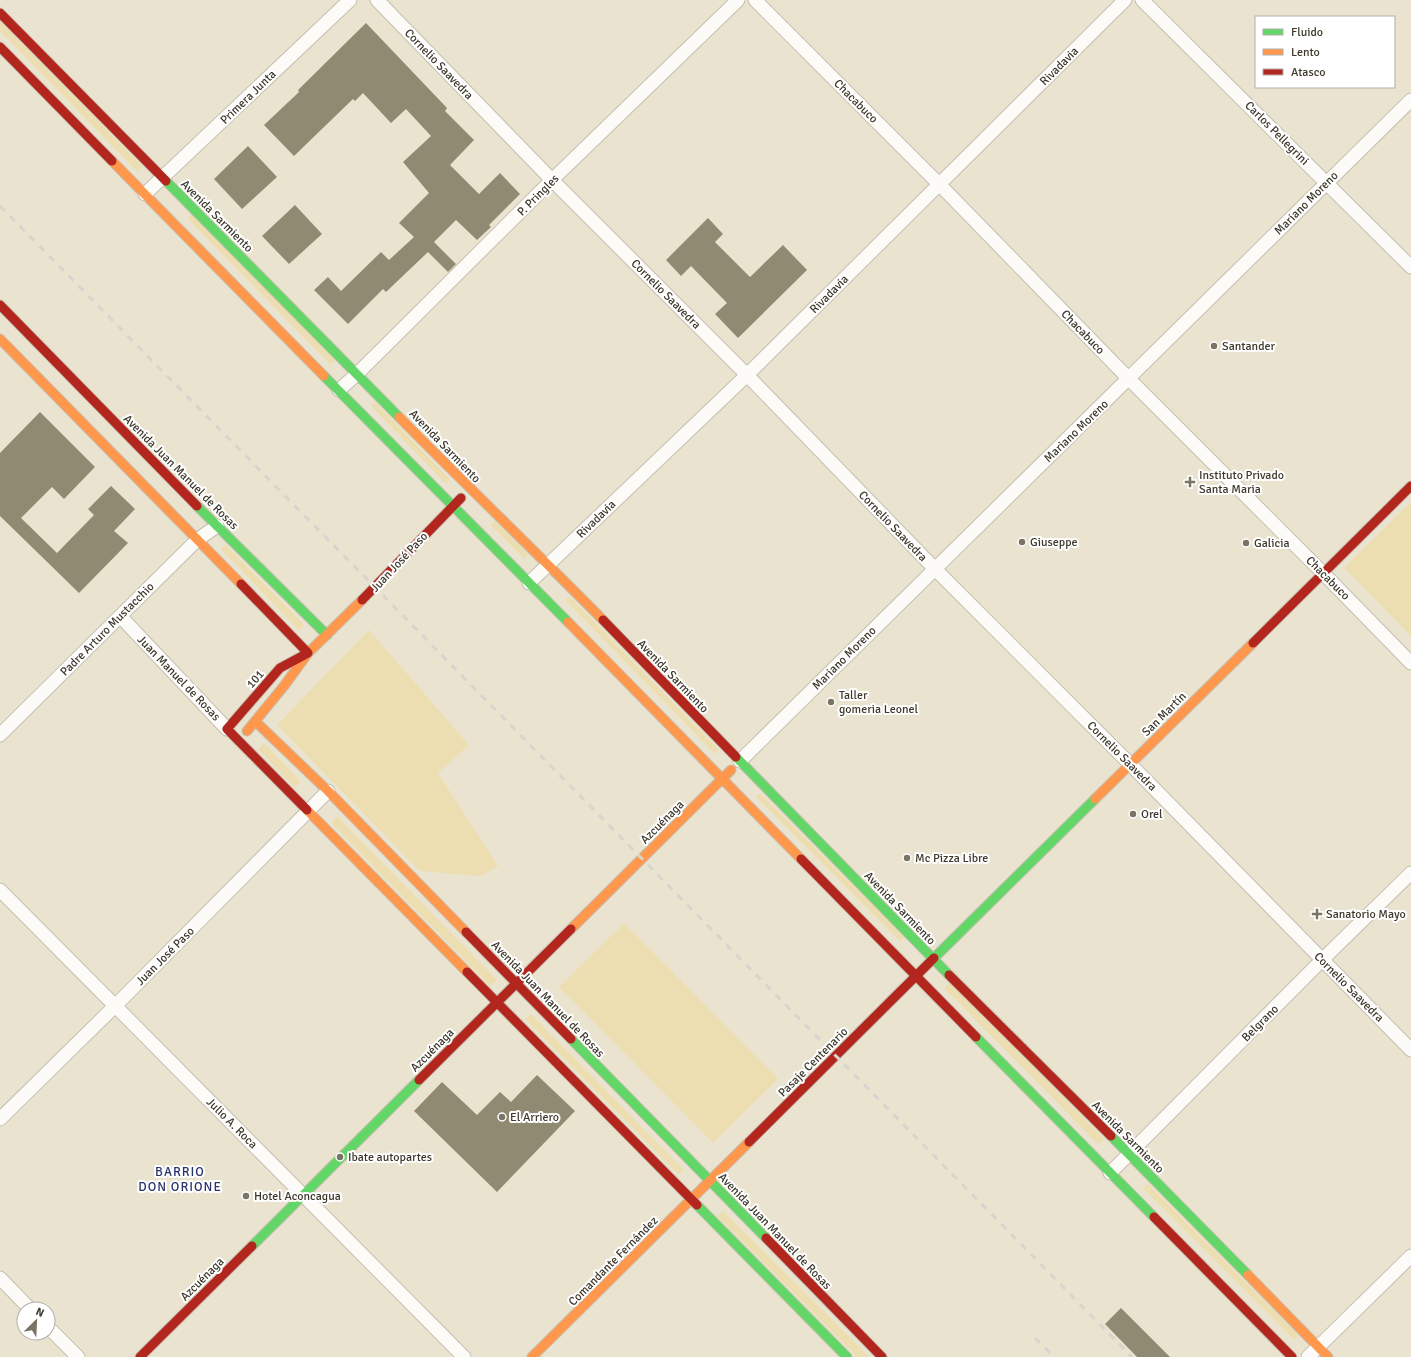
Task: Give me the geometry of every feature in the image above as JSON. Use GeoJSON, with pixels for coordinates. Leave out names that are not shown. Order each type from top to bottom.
{"type":"FeatureCollection","features":[{"type":"Feature","properties":{"kind":"main road","name":"Avenida Sarmiento"},"geometry":{"type":"LineString","coordinates":[[0,13],[470,489],[548,565],[934,960],[1130,1155],[1328,1357]]}},
{"type":"Feature","properties":{"kind":"main road"},"geometry":{"type":"LineString","coordinates":[[0,47],[451,506],[529,583],[1292,1357]]}},
{"type":"Feature","properties":{"kind":"main road","name":"Avenida Juan Manuel de Rosas"},"geometry":{"type":"LineString","coordinates":[[0,305],[217,526],[327,635]]}},
{"type":"Feature","properties":{"kind":"main road"},"geometry":{"type":"LineString","coordinates":[[0,339],[308,653]]}},
{"type":"Feature","properties":{"kind":"main road","name":"San Martín"},"geometry":{"type":"LineString","coordinates":[[934,960],[1411,486]]}},
{"type":"Feature","properties":{"kind":"main road","name":"Juan José Paso"},"geometry":{"type":"LineString","coordinates":[[327,635],[375,588],[451,506],[470,489]]}},
{"type":"Feature","properties":{"kind":"main road"},"geometry":{"type":"LineString","coordinates":[[327,635],[308,653],[255,721],[238,740],[848,1357]]}},
{"type":"Feature","properties":{"kind":"main road","name":"101"},"geometry":{"type":"LineString","coordinates":[[227,729],[280,668],[308,653]]}},
{"type":"Feature","properties":{"kind":"main road","name":"Avenida Juan Manuel de Rosas"},"geometry":{"type":"LineString","coordinates":[[255,721],[328,792],[882,1357]]}},
{"type":"Feature","properties":{"kind":"main road","name":"Juan Manuel de Rosas"},"geometry":{"type":"LineString","coordinates":[[227,729],[238,740]]}},
{"type":"Feature","properties":{"kind":"main road","name":"Azcuénaga"},"geometry":{"type":"LineString","coordinates":[[140,1357],[740,761]]}},
{"type":"Feature","properties":{"kind":"main road","name":"Pasaje Centenario"},"geometry":{"type":"LineString","coordinates":[[710,1182],[934,960]]}},
{"type":"Feature","properties":{"kind":"main road","name":"Comandante Fernández"},"geometry":{"type":"LineString","coordinates":[[532,1357],[710,1182]]}},
{"type":"Feature","properties":{"kind":"street","name":"Primera Junta"},"geometry":{"type":"LineString","coordinates":[[145,194],[350,0]]}},
{"type":"Feature","properties":{"kind":"street","name":"Cornelio Saavedra"},"geometry":{"type":"LineString","coordinates":[[377,0],[552,180],[747,375],[935,568],[1411,1050]]}},
{"type":"Feature","properties":{"kind":"street","name":"P. Pringles"},"geometry":{"type":"LineString","coordinates":[[338,390],[358,374],[552,180],[738,0]]}},
{"type":"Feature","properties":{"kind":"street","name":"Chacabuco"},"geometry":{"type":"LineString","coordinates":[[755,0],[940,185],[1129,379],[1411,663]]}},
{"type":"Feature","properties":{"kind":"street","name":"Rivadavia"},"geometry":{"type":"LineString","coordinates":[[529,583],[747,375],[1126,0]]}},
{"type":"Feature","properties":{"kind":"street","name":"Carlos Pellegrini"},"geometry":{"type":"LineString","coordinates":[[1142,0],[1411,267]]}},
{"type":"Feature","properties":{"kind":"street","name":"Mariano Moreno"},"geometry":{"type":"LineString","coordinates":[[740,761],[1411,100]]}},
{"type":"Feature","properties":{"kind":"street","name":"Padre Arturo Mustacchio"},"geometry":{"type":"LineString","coordinates":[[0,735],[197,540],[217,526]]}},
{"type":"Feature","properties":{"kind":"street","name":"Juan Manuel de Rosas"},"geometry":{"type":"LineString","coordinates":[[120,616],[227,729]]}},
{"type":"Feature","properties":{"kind":"street","name":"Juan José Paso"},"geometry":{"type":"LineString","coordinates":[[0,1119],[328,792]]}},
{"type":"Feature","properties":{"kind":"street","name":"Belgrano"},"geometry":{"type":"LineString","coordinates":[[1110,1173],[1130,1155],[1322,960],[1411,873]]}},
{"type":"Feature","properties":{"kind":"street","name":"Julio A. Roca"},"geometry":{"type":"LineString","coordinates":[[0,890],[464,1357]]}},
{"type":"Feature","properties":{"kind":"street"},"geometry":{"type":"LineString","coordinates":[[1308,1357],[1411,1256]]}},
{"type":"Feature","properties":{"kind":"street"},"geometry":{"type":"LineString","coordinates":[[0,1278],[22,1301]]}},
{"type":"Feature","properties":{"kind":"street"},"geometry":{"type":"LineString","coordinates":[[56,1335],[78,1357]]}},
{"type":"Feature","properties":{"kind":"shaded area"},"geometry":{"type":"Polygon","coordinates":[[[0,21],[142,166],[137,171],[0,31],[0,21]]]}},
{"type":"Feature","properties":{"kind":"shaded area"},"geometry":{"type":"Polygon","coordinates":[[[192,214],[335,360],[331,365],[187,218],[192,214]]]}},
{"type":"Feature","properties":{"kind":"shaded area"},"geometry":{"type":"Polygon","coordinates":[[[375,402],[450,479],[446,484],[371,406],[375,402]]]}},
{"type":"Feature","properties":{"kind":"shaded area"},"geometry":{"type":"Polygon","coordinates":[[[1411,502],[1411,636],[1344,568],[1411,502]]]}},
{"type":"Feature","properties":{"kind":"shaded area"},"geometry":{"type":"Polygon","coordinates":[[[495,521],[529,555],[524,559],[491,525],[495,521]]]}},
{"type":"Feature","properties":{"kind":"shaded area"},"geometry":{"type":"Polygon","coordinates":[[[225,544],[304,625],[299,630],[221,549],[225,544]]]}},
{"type":"Feature","properties":{"kind":"shaded area"},"geometry":{"type":"Polygon","coordinates":[[[569,596],[719,750],[715,754],[565,600],[569,596]]]}},
{"type":"Feature","properties":{"kind":"shaded area"},"geometry":{"type":"Polygon","coordinates":[[[369,630],[469,745],[438,773],[498,866],[480,876],[420,871],[277,725],[369,630]]]}},
{"type":"Feature","properties":{"kind":"shaded area"},"geometry":{"type":"Polygon","coordinates":[[[264,743],[301,782],[295,787],[258,749],[264,743]]]}},
{"type":"Feature","properties":{"kind":"shaded area"},"geometry":{"type":"Polygon","coordinates":[[[760,793],[905,937],[900,941],[756,797],[760,793]]]}},
{"type":"Feature","properties":{"kind":"shaded area"},"geometry":{"type":"Polygon","coordinates":[[[337,816],[497,980],[490,986],[331,823],[337,816]]]}},
{"type":"Feature","properties":{"kind":"shaded area"},"geometry":{"type":"Polygon","coordinates":[[[624,923],[778,1079],[713,1143],[559,987],[624,923]]]}},
{"type":"Feature","properties":{"kind":"shaded area"},"geometry":{"type":"Polygon","coordinates":[[[950,983],[1104,1139],[1098,1144],[944,988],[950,983]]]}},
{"type":"Feature","properties":{"kind":"shaded area"},"geometry":{"type":"Polygon","coordinates":[[[531,1014],[684,1170],[679,1175],[525,1019],[531,1014]]]}},
{"type":"Feature","properties":{"kind":"shaded area"},"geometry":{"type":"Polygon","coordinates":[[[1148,1184],[1299,1336],[1294,1340],[1143,1188],[1148,1184]]]}},
{"type":"Feature","properties":{"kind":"shaded area"},"geometry":{"type":"Polygon","coordinates":[[[723,1211],[869,1357],[857,1357],[717,1216],[723,1211]]]}},
{"type":"Feature","properties":{"kind":"building"},"geometry":{"type":"Polygon","coordinates":[[[366,23],[447,108],[445,111],[474,140],[450,165],[479,194],[500,173],[520,194],[489,225],[491,227],[477,240],[456,220],[434,242],[456,264],[448,272],[428,252],[386,292],[383,289],[348,324],[314,290],[328,277],[341,291],[381,252],[389,260],[414,237],[399,223],[429,193],[403,162],[431,136],[406,109],[391,123],[363,93],[355,101],[353,99],[294,156],[264,125],[299,92],[298,90],[366,23]]]}},
{"type":"Feature","properties":{"kind":"building"},"geometry":{"type":"Polygon","coordinates":[[[248,146],[277,177],[242,209],[214,179],[248,146]]]}},
{"type":"Feature","properties":{"kind":"building"},"geometry":{"type":"Polygon","coordinates":[[[295,205],[322,234],[289,264],[262,236],[295,205]]]}},
{"type":"Feature","properties":{"kind":"building"},"geometry":{"type":"Polygon","coordinates":[[[708,218],[723,234],[715,242],[750,277],[783,245],[807,270],[738,338],[715,314],[727,303],[691,266],[681,276],[666,260],[708,218]]]}},
{"type":"Feature","properties":{"kind":"building"},"geometry":{"type":"Polygon","coordinates":[[[40,412],[95,467],[64,499],[52,487],[21,518],[57,553],[94,515],[88,509],[111,486],[135,509],[114,531],[128,543],[79,593],[0,516],[0,453],[40,412]]]}},
{"type":"Feature","properties":{"kind":"building"},"geometry":{"type":"Polygon","coordinates":[[[537,1075],[575,1111],[497,1192],[414,1111],[442,1082],[477,1115],[500,1092],[511,1102],[537,1075]]]}},
{"type":"Feature","properties":{"kind":"building"},"geometry":{"type":"Polygon","coordinates":[[[1121,1308],[1170,1357],[1137,1357],[1105,1324],[1121,1308]]]}},
{"type":"Feature","properties":{"kind":"railway"},"geometry":{"type":"LineString","coordinates":[[0,206],[1132,1357]]}},
{"type":"Feature","properties":{"kind":"railway"},"geometry":{"type":"LineString","coordinates":[[1035,1338],[1054,1357]]}},
{"type":"Feature","properties":{"kind":"traffic: fast"},"geometry":{"type":"LineString","coordinates":[[166,181],[399,417]]}},
{"type":"Feature","properties":{"kind":"traffic: fast"},"geometry":{"type":"LineString","coordinates":[[324,376],[568,622]]}},
{"type":"Feature","properties":{"kind":"traffic: fast"},"geometry":{"type":"LineString","coordinates":[[197,506],[327,635]]}},
{"type":"Feature","properties":{"kind":"traffic: fast"},"geometry":{"type":"LineString","coordinates":[[736,757],[949,975]]}},
{"type":"Feature","properties":{"kind":"traffic: fast"},"geometry":{"type":"LineString","coordinates":[[934,958],[1095,799]]}},
{"type":"Feature","properties":{"kind":"traffic: fast"},"geometry":{"type":"LineString","coordinates":[[976,1037],[1154,1217]]}},
{"type":"Feature","properties":{"kind":"traffic: fast"},"geometry":{"type":"LineString","coordinates":[[571,1039],[766,1238]]}},
{"type":"Feature","properties":{"kind":"traffic: fast"},"geometry":{"type":"LineString","coordinates":[[252,1246],[419,1080]]}},
{"type":"Feature","properties":{"kind":"traffic: fast"},"geometry":{"type":"LineString","coordinates":[[1111,1136],[1248,1275]]}},
{"type":"Feature","properties":{"kind":"traffic: fast"},"geometry":{"type":"LineString","coordinates":[[697,1205],[847,1357]]}},
{"type":"Feature","properties":{"kind":"traffic: slow"},"geometry":{"type":"LineString","coordinates":[[112,161],[324,376]]}},
{"type":"Feature","properties":{"kind":"traffic: slow"},"geometry":{"type":"LineString","coordinates":[[0,339],[241,584]]}},
{"type":"Feature","properties":{"kind":"traffic: slow"},"geometry":{"type":"LineString","coordinates":[[399,417],[603,620]]}},
{"type":"Feature","properties":{"kind":"traffic: slow"},"geometry":{"type":"LineString","coordinates":[[247,731],[284,686],[308,653],[362,600]]}},
{"type":"Feature","properties":{"kind":"traffic: slow"},"geometry":{"type":"LineString","coordinates":[[568,622],[801,859]]}},
{"type":"Feature","properties":{"kind":"traffic: slow"},"geometry":{"type":"LineString","coordinates":[[1095,799],[1253,643]]}},
{"type":"Feature","properties":{"kind":"traffic: slow"},"geometry":{"type":"LineString","coordinates":[[255,721],[328,791],[466,932]]}},
{"type":"Feature","properties":{"kind":"traffic: slow"},"geometry":{"type":"LineString","coordinates":[[571,929],[731,770]]}},
{"type":"Feature","properties":{"kind":"traffic: slow"},"geometry":{"type":"LineString","coordinates":[[307,810],[467,972]]}},
{"type":"Feature","properties":{"kind":"traffic: slow"},"geometry":{"type":"LineString","coordinates":[[532,1357],[749,1142]]}},
{"type":"Feature","properties":{"kind":"traffic: slow"},"geometry":{"type":"LineString","coordinates":[[1248,1275],[1328,1357]]}},
{"type":"Feature","properties":{"kind":"traffic: jam"},"geometry":{"type":"LineString","coordinates":[[0,13],[166,181]]}},
{"type":"Feature","properties":{"kind":"traffic: jam"},"geometry":{"type":"LineString","coordinates":[[0,47],[112,161]]}},
{"type":"Feature","properties":{"kind":"traffic: jam"},"geometry":{"type":"LineString","coordinates":[[0,305],[197,506]]}},
{"type":"Feature","properties":{"kind":"traffic: jam"},"geometry":{"type":"LineString","coordinates":[[1253,643],[1411,486]]}},
{"type":"Feature","properties":{"kind":"traffic: jam"},"geometry":{"type":"LineString","coordinates":[[362,600],[461,498]]}},
{"type":"Feature","properties":{"kind":"traffic: jam"},"geometry":{"type":"LineString","coordinates":[[241,584],[308,653]]}},
{"type":"Feature","properties":{"kind":"traffic: jam"},"geometry":{"type":"LineString","coordinates":[[603,620],[736,757]]}},
{"type":"Feature","properties":{"kind":"traffic: jam"},"geometry":{"type":"LineString","coordinates":[[307,810],[227,729],[280,668],[308,653]]}},
{"type":"Feature","properties":{"kind":"traffic: jam"},"geometry":{"type":"LineString","coordinates":[[801,859],[976,1037]]}},
{"type":"Feature","properties":{"kind":"traffic: jam"},"geometry":{"type":"LineString","coordinates":[[419,1080],[571,929]]}},
{"type":"Feature","properties":{"kind":"traffic: jam"},"geometry":{"type":"LineString","coordinates":[[466,932],[571,1039]]}},
{"type":"Feature","properties":{"kind":"traffic: jam"},"geometry":{"type":"LineString","coordinates":[[749,1142],[934,958]]}},
{"type":"Feature","properties":{"kind":"traffic: jam"},"geometry":{"type":"LineString","coordinates":[[467,972],[697,1205]]}},
{"type":"Feature","properties":{"kind":"traffic: jam"},"geometry":{"type":"LineString","coordinates":[[949,975],[1111,1136]]}},
{"type":"Feature","properties":{"kind":"traffic: jam"},"geometry":{"type":"LineString","coordinates":[[1154,1217],[1292,1357]]}},
{"type":"Feature","properties":{"kind":"traffic: jam"},"geometry":{"type":"LineString","coordinates":[[766,1238],[882,1357]]}},
{"type":"Feature","properties":{"kind":"traffic: jam"},"geometry":{"type":"LineString","coordinates":[[140,1357],[252,1246]]}},
{"type":"Feature","properties":{"kind":"place","name":"Santander"},"geometry":{"type":"Point","coordinates":[1214,346]}},
{"type":"Feature","properties":{"kind":"place","name":"Instituto Privado Santa Maria"},"geometry":{"type":"Point","coordinates":[1190,482]}},
{"type":"Feature","properties":{"kind":"place","name":"Giuseppe"},"geometry":{"type":"Point","coordinates":[1022,542]}},
{"type":"Feature","properties":{"kind":"place","name":"Galicia"},"geometry":{"type":"Point","coordinates":[1246,543]}},
{"type":"Feature","properties":{"kind":"place","name":"Taller gomeria Leonel"},"geometry":{"type":"Point","coordinates":[831,702]}},
{"type":"Feature","properties":{"kind":"place","name":"Orel"},"geometry":{"type":"Point","coordinates":[1133,814]}},
{"type":"Feature","properties":{"kind":"place","name":"Mc Pizza Libre"},"geometry":{"type":"Point","coordinates":[907,858]}},
{"type":"Feature","properties":{"kind":"place","name":"Sanatorio Mayo"},"geometry":{"type":"Point","coordinates":[1317,914]}},
{"type":"Feature","properties":{"kind":"place","name":"El Arriero"},"geometry":{"type":"Point","coordinates":[502,1117]}},
{"type":"Feature","properties":{"kind":"place","name":"Ibate autopartes"},"geometry":{"type":"Point","coordinates":[340,1157]}},
{"type":"Feature","properties":{"kind":"place","name":"Hotel Aconcagua"},"geometry":{"type":"Point","coordinates":[246,1196]}},
{"type":"Feature","properties":{"kind":"district","name":"BARRIO DON ORIONE"},"geometry":{"type":"Point","coordinates":[180,1178]}}]}
